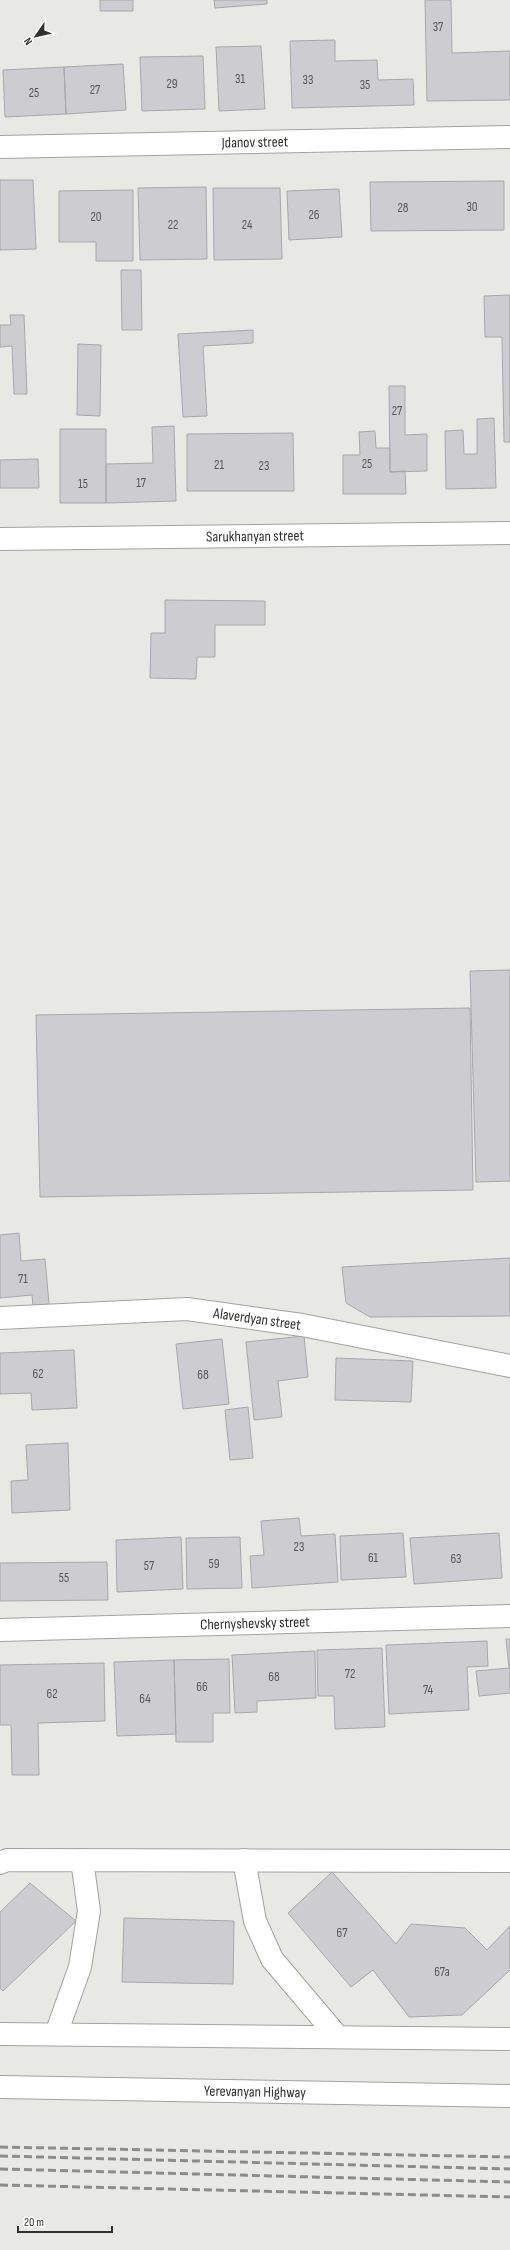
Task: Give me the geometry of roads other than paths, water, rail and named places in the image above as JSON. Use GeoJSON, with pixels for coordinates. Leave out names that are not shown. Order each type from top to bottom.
{"type":"FeatureCollection","features":[{"type":"Feature","properties":{"kind":"main road","name":"Jdanov street"},"geometry":{"type":"LineString","coordinates":[[0,147],[510,137]]}},
{"type":"Feature","properties":{"kind":"main road","name":"Sarukhanyan street"},"geometry":{"type":"LineString","coordinates":[[0,539],[510,533]]}},
{"type":"Feature","properties":{"kind":"main road","name":"Alaverdyan street"},"geometry":{"type":"LineString","coordinates":[[0,1318],[187,1309],[302,1326],[510,1366]]}},
{"type":"Feature","properties":{"kind":"main road","name":"Chernyshevsky street"},"geometry":{"type":"LineString","coordinates":[[0,1630],[510,1616]]}},
{"type":"Feature","properties":{"kind":"main road"},"geometry":{"type":"LineString","coordinates":[[0,1863],[7,1860],[510,1861]]}},
{"type":"Feature","properties":{"kind":"main road"},"geometry":{"type":"LineString","coordinates":[[56,2034],[80,1967],[84,1946],[89,1911],[82,1860]]}},
{"type":"Feature","properties":{"kind":"main road"},"geometry":{"type":"LineString","coordinates":[[244,1860],[255,1922],[272,1959],[338,2037]]}},
{"type":"Feature","properties":{"kind":"main road"},"geometry":{"type":"LineString","coordinates":[[0,2034],[510,2039]]}},
{"type":"Feature","properties":{"kind":"main road","name":"Yerevanyan Highway"},"geometry":{"type":"LineString","coordinates":[[0,2087],[510,2096]]}},
{"type":"Feature","properties":{"kind":"railway"},"geometry":{"type":"LineString","coordinates":[[0,2147],[510,2157]]}},
{"type":"Feature","properties":{"kind":"railway"},"geometry":{"type":"LineString","coordinates":[[0,2156],[510,2169]]}},
{"type":"Feature","properties":{"kind":"railway"},"geometry":{"type":"LineString","coordinates":[[0,2169],[510,2182]]}},
{"type":"Feature","properties":{"kind":"railway"},"geometry":{"type":"LineString","coordinates":[[0,2185],[510,2197]]}}]}
